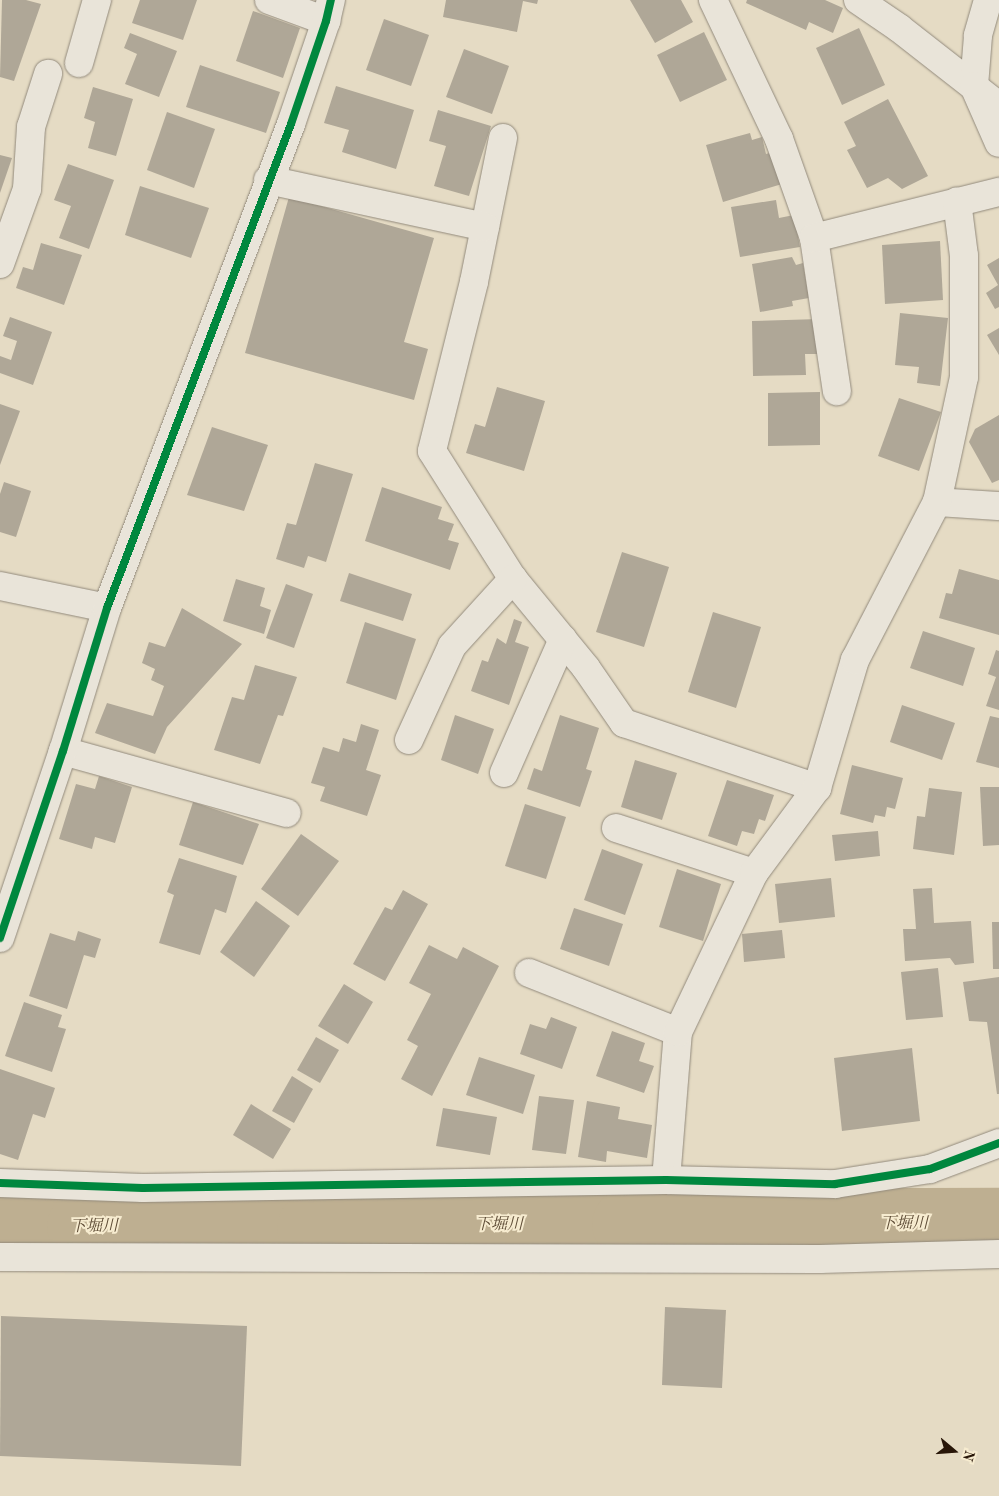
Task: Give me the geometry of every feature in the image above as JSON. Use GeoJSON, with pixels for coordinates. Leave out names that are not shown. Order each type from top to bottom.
{"type":"FeatureCollection","features":[{"type":"Feature","properties":{"kind":"street"},"geometry":{"type":"LineString","coordinates":[[79,63],[97,0]]}},
{"type":"Feature","properties":{"kind":"street"},"geometry":{"type":"LineString","coordinates":[[0,938],[63,751],[107,608],[268,180],[328,11],[269,0]]}},
{"type":"Feature","properties":{"kind":"street"},"geometry":{"type":"LineString","coordinates":[[713,0],[779,140],[814,238],[837,391]]}},
{"type":"Feature","properties":{"kind":"street"},"geometry":{"type":"LineString","coordinates":[[858,0],[898,28],[999,106]]}},
{"type":"Feature","properties":{"kind":"street"},"geometry":{"type":"LineString","coordinates":[[988,0],[978,36],[974,86],[999,144]]}},
{"type":"Feature","properties":{"kind":"street"},"geometry":{"type":"LineString","coordinates":[[0,264],[27,189],[31,127],[48,74]]}},
{"type":"Feature","properties":{"kind":"street"},"geometry":{"type":"LineString","coordinates":[[502,138],[474,282],[432,451],[513,579],[586,668],[624,723],[817,788]]}},
{"type":"Feature","properties":{"kind":"street"},"geometry":{"type":"LineString","coordinates":[[268,180],[485,226]]}},
{"type":"Feature","properties":{"kind":"street"},"geometry":{"type":"LineString","coordinates":[[814,238],[999,192]]}},
{"type":"Feature","properties":{"kind":"street"},"geometry":{"type":"LineString","coordinates":[[666,1180],[678,1032],[754,873],[817,788],[855,660],[937,502],[964,377],[964,256],[957,201]]}},
{"type":"Feature","properties":{"kind":"street"},"geometry":{"type":"LineString","coordinates":[[937,502],[999,506]]}},
{"type":"Feature","properties":{"kind":"street"},"geometry":{"type":"LineString","coordinates":[[409,740],[452,646],[513,579]]}},
{"type":"Feature","properties":{"kind":"street"},"geometry":{"type":"LineString","coordinates":[[0,586],[107,608]]}},
{"type":"Feature","properties":{"kind":"street"},"geometry":{"type":"LineString","coordinates":[[504,772],[563,639]]}},
{"type":"Feature","properties":{"kind":"street"},"geometry":{"type":"LineString","coordinates":[[63,751],[287,813]]}},
{"type":"Feature","properties":{"kind":"street"},"geometry":{"type":"LineString","coordinates":[[616,828],[754,873]]}},
{"type":"Feature","properties":{"kind":"street"},"geometry":{"type":"LineString","coordinates":[[529,973],[678,1032]]}},
{"type":"Feature","properties":{"kind":"street"},"geometry":{"type":"LineString","coordinates":[[0,1183],[143,1188],[666,1180],[835,1184],[930,1169],[999,1143]]}},
{"type":"Feature","properties":{"kind":"street"},"geometry":{"type":"LineString","coordinates":[[0,1257],[820,1259],[999,1254]]}},
{"type":"Feature","properties":{"kind":"building"},"geometry":{"type":"Polygon","coordinates":[[[2,0],[26,0],[41,4],[14,81],[0,77],[2,0]]]}},
{"type":"Feature","properties":{"kind":"building"},"geometry":{"type":"Polygon","coordinates":[[[140,0],[197,0],[183,40],[132,23],[140,0]]]}},
{"type":"Feature","properties":{"kind":"building"},"geometry":{"type":"Polygon","coordinates":[[[446,0],[538,0],[537,4],[523,1],[517,32],[443,17],[446,0]]]}},
{"type":"Feature","properties":{"kind":"building"},"geometry":{"type":"Polygon","coordinates":[[[630,0],[681,0],[693,22],[655,43],[630,0]]]}},
{"type":"Feature","properties":{"kind":"building"},"geometry":{"type":"Polygon","coordinates":[[[747,0],[825,0],[843,8],[833,33],[809,22],[806,30],[746,3],[747,0]]]}},
{"type":"Feature","properties":{"kind":"building"},"geometry":{"type":"Polygon","coordinates":[[[253,11],[300,28],[283,78],[236,61],[253,11]]]}},
{"type":"Feature","properties":{"kind":"building"},"geometry":{"type":"Polygon","coordinates":[[[384,19],[429,35],[411,86],[366,70],[384,19]]]}},
{"type":"Feature","properties":{"kind":"building"},"geometry":{"type":"Polygon","coordinates":[[[859,28],[885,85],[842,105],[816,48],[859,28]]]}},
{"type":"Feature","properties":{"kind":"building"},"geometry":{"type":"Polygon","coordinates":[[[704,32],[727,80],[680,102],[657,55],[704,32]]]}},
{"type":"Feature","properties":{"kind":"building"},"geometry":{"type":"Polygon","coordinates":[[[130,33],[177,51],[159,97],[125,84],[137,54],[124,48],[130,33]]]}},
{"type":"Feature","properties":{"kind":"building"},"geometry":{"type":"Polygon","coordinates":[[[464,49],[509,66],[492,114],[446,97],[464,49]]]}},
{"type":"Feature","properties":{"kind":"building"},"geometry":{"type":"Polygon","coordinates":[[[200,65],[280,92],[266,133],[186,107],[200,65]]]}},
{"type":"Feature","properties":{"kind":"building"},"geometry":{"type":"Polygon","coordinates":[[[336,86],[414,110],[396,169],[342,152],[349,130],[324,123],[336,86]]]}},
{"type":"Feature","properties":{"kind":"building"},"geometry":{"type":"Polygon","coordinates":[[[93,87],[133,99],[116,156],[88,148],[95,122],[84,118],[93,87]]]}},
{"type":"Feature","properties":{"kind":"building"},"geometry":{"type":"Polygon","coordinates":[[[888,99],[928,176],[902,189],[888,178],[867,188],[847,150],[856,146],[844,122],[888,99]]]}},
{"type":"Feature","properties":{"kind":"building"},"geometry":{"type":"Polygon","coordinates":[[[438,110],[491,126],[469,196],[434,186],[446,146],[429,141],[438,110]]]}},
{"type":"Feature","properties":{"kind":"building"},"geometry":{"type":"Polygon","coordinates":[[[167,112],[215,129],[194,188],[147,170],[167,112]]]}},
{"type":"Feature","properties":{"kind":"building"},"geometry":{"type":"Polygon","coordinates":[[[750,133],[752,140],[762,137],[766,154],[773,152],[782,184],[723,202],[706,145],[750,133]]]}},
{"type":"Feature","properties":{"kind":"building"},"geometry":{"type":"Polygon","coordinates":[[[0,155],[12,158],[0,193],[0,155]]]}},
{"type":"Feature","properties":{"kind":"building"},"geometry":{"type":"Polygon","coordinates":[[[68,164],[114,180],[89,249],[59,238],[71,206],[54,200],[68,164]]]}},
{"type":"Feature","properties":{"kind":"building"},"geometry":{"type":"Polygon","coordinates":[[[140,186],[209,208],[191,258],[125,235],[140,186]]]}},
{"type":"Feature","properties":{"kind":"building"},"geometry":{"type":"Polygon","coordinates":[[[289,197],[434,238],[404,342],[428,349],[414,400],[245,353],[289,197]]]}},
{"type":"Feature","properties":{"kind":"building"},"geometry":{"type":"Polygon","coordinates":[[[776,200],[779,218],[794,215],[800,247],[740,257],[731,207],[776,200]]]}},
{"type":"Feature","properties":{"kind":"building"},"geometry":{"type":"Polygon","coordinates":[[[940,241],[943,300],[885,304],[882,245],[940,241]]]}},
{"type":"Feature","properties":{"kind":"building"},"geometry":{"type":"Polygon","coordinates":[[[41,243],[82,255],[64,305],[16,288],[23,267],[33,270],[41,243]]]}},
{"type":"Feature","properties":{"kind":"building"},"geometry":{"type":"Polygon","coordinates":[[[792,257],[796,265],[803,263],[809,298],[792,301],[793,306],[760,312],[752,264],[792,257]]]}},
{"type":"Feature","properties":{"kind":"building"},"geometry":{"type":"Polygon","coordinates":[[[999,258],[999,307],[995,309],[986,293],[998,285],[987,265],[999,258]]]}},
{"type":"Feature","properties":{"kind":"building"},"geometry":{"type":"Polygon","coordinates":[[[900,313],[948,318],[940,386],[917,383],[919,367],[895,365],[900,313]]]}},
{"type":"Feature","properties":{"kind":"building"},"geometry":{"type":"Polygon","coordinates":[[[10,317],[52,332],[33,385],[0,373],[0,356],[11,360],[17,341],[3,336],[10,317]]]}},
{"type":"Feature","properties":{"kind":"building"},"geometry":{"type":"Polygon","coordinates":[[[819,319],[820,354],[805,354],[806,375],[753,376],[752,321],[819,319]]]}},
{"type":"Feature","properties":{"kind":"building"},"geometry":{"type":"Polygon","coordinates":[[[999,328],[999,355],[987,335],[999,328]]]}},
{"type":"Feature","properties":{"kind":"building"},"geometry":{"type":"Polygon","coordinates":[[[497,387],[545,401],[524,471],[466,453],[475,424],[485,427],[497,387]]]}},
{"type":"Feature","properties":{"kind":"building"},"geometry":{"type":"Polygon","coordinates":[[[820,392],[820,445],[768,446],[768,393],[820,392]]]}},
{"type":"Feature","properties":{"kind":"building"},"geometry":{"type":"Polygon","coordinates":[[[899,398],[941,412],[919,471],[878,456],[899,398]]]}},
{"type":"Feature","properties":{"kind":"building"},"geometry":{"type":"Polygon","coordinates":[[[0,404],[20,411],[0,465],[0,404]]]}},
{"type":"Feature","properties":{"kind":"building"},"geometry":{"type":"Polygon","coordinates":[[[999,415],[999,480],[992,483],[969,442],[975,429],[999,415]]]}},
{"type":"Feature","properties":{"kind":"building"},"geometry":{"type":"Polygon","coordinates":[[[212,427],[268,445],[244,511],[187,495],[212,427]]]}},
{"type":"Feature","properties":{"kind":"building"},"geometry":{"type":"Polygon","coordinates":[[[315,463],[353,474],[326,562],[308,556],[304,568],[276,559],[287,523],[296,525],[315,463]]]}},
{"type":"Feature","properties":{"kind":"building"},"geometry":{"type":"Polygon","coordinates":[[[4,482],[31,491],[16,537],[0,532],[0,494],[4,482]]]}},
{"type":"Feature","properties":{"kind":"building"},"geometry":{"type":"Polygon","coordinates":[[[382,487],[442,507],[438,519],[454,524],[448,540],[459,543],[450,570],[365,541],[382,487]]]}},
{"type":"Feature","properties":{"kind":"building"},"geometry":{"type":"Polygon","coordinates":[[[622,552],[669,567],[644,647],[596,632],[622,552]]]}},
{"type":"Feature","properties":{"kind":"building"},"geometry":{"type":"Polygon","coordinates":[[[959,569],[999,580],[999,635],[939,618],[946,593],[952,594],[959,569]]]}},
{"type":"Feature","properties":{"kind":"building"},"geometry":{"type":"Polygon","coordinates":[[[349,573],[412,594],[403,621],[340,601],[349,573]]]}},
{"type":"Feature","properties":{"kind":"building"},"geometry":{"type":"Polygon","coordinates":[[[236,579],[265,588],[260,606],[271,610],[264,634],[223,621],[236,579]]]}},
{"type":"Feature","properties":{"kind":"building"},"geometry":{"type":"Polygon","coordinates":[[[286,584],[313,594],[294,648],[266,638],[286,584]]]}},
{"type":"Feature","properties":{"kind":"building"},"geometry":{"type":"Polygon","coordinates":[[[182,608],[242,644],[167,727],[155,754],[95,733],[107,703],[153,716],[164,686],[151,680],[155,669],[142,663],[149,642],[165,647],[182,608]]]}},
{"type":"Feature","properties":{"kind":"building"},"geometry":{"type":"Polygon","coordinates":[[[713,612],[761,627],[736,708],[688,692],[713,612]]]}},
{"type":"Feature","properties":{"kind":"building"},"geometry":{"type":"Polygon","coordinates":[[[514,619],[522,622],[515,642],[529,647],[509,705],[471,691],[482,660],[488,662],[497,638],[506,644],[514,619]]]}},
{"type":"Feature","properties":{"kind":"building"},"geometry":{"type":"Polygon","coordinates":[[[365,622],[416,639],[396,700],[346,683],[365,622]]]}},
{"type":"Feature","properties":{"kind":"building"},"geometry":{"type":"Polygon","coordinates":[[[923,631],[975,648],[963,686],[910,668],[923,631]]]}},
{"type":"Feature","properties":{"kind":"building"},"geometry":{"type":"Polygon","coordinates":[[[996,650],[999,651],[999,710],[986,706],[996,677],[988,674],[996,650]]]}},
{"type":"Feature","properties":{"kind":"building"},"geometry":{"type":"Polygon","coordinates":[[[255,665],[297,677],[283,716],[278,715],[260,764],[214,750],[232,697],[244,700],[255,665]]]}},
{"type":"Feature","properties":{"kind":"building"},"geometry":{"type":"Polygon","coordinates":[[[902,705],[955,723],[942,760],[890,742],[902,705]]]}},
{"type":"Feature","properties":{"kind":"building"},"geometry":{"type":"Polygon","coordinates":[[[455,715],[494,729],[478,774],[441,760],[455,715]]]}},
{"type":"Feature","properties":{"kind":"building"},"geometry":{"type":"Polygon","coordinates":[[[560,715],[599,728],[586,769],[592,771],[580,807],[527,789],[534,768],[542,771],[560,715]]]}},
{"type":"Feature","properties":{"kind":"building"},"geometry":{"type":"Polygon","coordinates":[[[990,716],[999,718],[999,768],[976,762],[990,716]]]}},
{"type":"Feature","properties":{"kind":"building"},"geometry":{"type":"Polygon","coordinates":[[[361,724],[379,730],[366,770],[381,775],[367,816],[320,801],[325,787],[311,783],[323,747],[339,752],[343,738],[356,742],[361,724]]]}},
{"type":"Feature","properties":{"kind":"building"},"geometry":{"type":"Polygon","coordinates":[[[635,760],[677,773],[662,820],[621,807],[635,760]]]}},
{"type":"Feature","properties":{"kind":"building"},"geometry":{"type":"Polygon","coordinates":[[[852,765],[903,778],[895,809],[887,807],[885,817],[875,815],[873,823],[840,814],[852,765]]]}},
{"type":"Feature","properties":{"kind":"building"},"geometry":{"type":"Polygon","coordinates":[[[99,776],[132,787],[115,843],[95,837],[92,849],[59,839],[76,784],[95,789],[99,776]]]}},
{"type":"Feature","properties":{"kind":"building"},"geometry":{"type":"Polygon","coordinates":[[[727,780],[774,795],[765,821],[759,819],[754,834],[742,831],[737,846],[708,836],[727,780]]]}},
{"type":"Feature","properties":{"kind":"building"},"geometry":{"type":"Polygon","coordinates":[[[980,787],[999,787],[999,845],[983,846],[980,787]]]}},
{"type":"Feature","properties":{"kind":"building"},"geometry":{"type":"Polygon","coordinates":[[[929,788],[962,792],[954,855],[913,849],[917,816],[925,817],[929,788]]]}},
{"type":"Feature","properties":{"kind":"building"},"geometry":{"type":"Polygon","coordinates":[[[193,802],[259,824],[243,865],[179,845],[193,802]]]}},
{"type":"Feature","properties":{"kind":"building"},"geometry":{"type":"Polygon","coordinates":[[[525,804],[566,817],[546,879],[505,866],[525,804]]]}},
{"type":"Feature","properties":{"kind":"building"},"geometry":{"type":"Polygon","coordinates":[[[878,831],[880,856],[835,861],[832,835],[878,831]]]}},
{"type":"Feature","properties":{"kind":"building"},"geometry":{"type":"Polygon","coordinates":[[[301,834],[339,861],[298,916],[261,889],[301,834]]]}},
{"type":"Feature","properties":{"kind":"building"},"geometry":{"type":"Polygon","coordinates":[[[602,849],[643,864],[625,915],[584,900],[602,849]]]}},
{"type":"Feature","properties":{"kind":"building"},"geometry":{"type":"Polygon","coordinates":[[[179,858],[237,876],[226,913],[215,909],[200,955],[159,943],[174,895],[167,892],[179,858]]]}},
{"type":"Feature","properties":{"kind":"building"},"geometry":{"type":"Polygon","coordinates":[[[677,869],[721,884],[703,941],[659,927],[677,869]]]}},
{"type":"Feature","properties":{"kind":"building"},"geometry":{"type":"Polygon","coordinates":[[[831,878],[835,917],[779,923],[775,884],[831,878]]]}},
{"type":"Feature","properties":{"kind":"building"},"geometry":{"type":"Polygon","coordinates":[[[932,888],[934,923],[971,921],[974,963],[955,965],[950,958],[905,961],[903,929],[916,929],[913,889],[932,888]]]}},
{"type":"Feature","properties":{"kind":"building"},"geometry":{"type":"Polygon","coordinates":[[[403,890],[428,904],[385,981],[353,964],[385,907],[392,910],[403,890]]]}},
{"type":"Feature","properties":{"kind":"building"},"geometry":{"type":"Polygon","coordinates":[[[256,901],[290,926],[254,977],[220,952],[256,901]]]}},
{"type":"Feature","properties":{"kind":"building"},"geometry":{"type":"Polygon","coordinates":[[[574,908],[623,924],[609,966],[560,949],[574,908]]]}},
{"type":"Feature","properties":{"kind":"building"},"geometry":{"type":"Polygon","coordinates":[[[992,922],[999,922],[999,969],[993,969],[992,922]]]}},
{"type":"Feature","properties":{"kind":"building"},"geometry":{"type":"Polygon","coordinates":[[[782,930],[785,958],[744,962],[742,934],[782,930]]]}},
{"type":"Feature","properties":{"kind":"building"},"geometry":{"type":"Polygon","coordinates":[[[78,931],[101,939],[95,958],[84,955],[67,1009],[29,996],[50,933],[75,941],[78,931]]]}},
{"type":"Feature","properties":{"kind":"building"},"geometry":{"type":"Polygon","coordinates":[[[429,945],[457,959],[463,947],[499,966],[432,1096],[401,1079],[418,1046],[407,1040],[431,994],[409,983],[429,945]]]}},
{"type":"Feature","properties":{"kind":"building"},"geometry":{"type":"Polygon","coordinates":[[[938,968],[943,1017],[906,1020],[901,972],[938,968]]]}},
{"type":"Feature","properties":{"kind":"building"},"geometry":{"type":"Polygon","coordinates":[[[999,977],[999,1094],[997,1094],[987,1022],[969,1021],[963,982],[999,977]]]}},
{"type":"Feature","properties":{"kind":"building"},"geometry":{"type":"Polygon","coordinates":[[[344,984],[373,1002],[348,1044],[318,1026],[344,984]]]}},
{"type":"Feature","properties":{"kind":"building"},"geometry":{"type":"Polygon","coordinates":[[[24,1002],[62,1015],[58,1027],[66,1029],[52,1072],[5,1056],[24,1002]]]}},
{"type":"Feature","properties":{"kind":"building"},"geometry":{"type":"Polygon","coordinates":[[[551,1017],[577,1027],[562,1069],[520,1054],[530,1024],[546,1029],[551,1017]]]}},
{"type":"Feature","properties":{"kind":"building"},"geometry":{"type":"Polygon","coordinates":[[[612,1031],[645,1043],[639,1061],[654,1066],[644,1093],[596,1076],[612,1031]]]}},
{"type":"Feature","properties":{"kind":"building"},"geometry":{"type":"Polygon","coordinates":[[[316,1037],[339,1050],[320,1083],[297,1070],[316,1037]]]}},
{"type":"Feature","properties":{"kind":"building"},"geometry":{"type":"Polygon","coordinates":[[[912,1048],[920,1121],[842,1131],[834,1058],[912,1048]]]}},
{"type":"Feature","properties":{"kind":"building"},"geometry":{"type":"Polygon","coordinates":[[[479,1057],[535,1075],[523,1114],[466,1095],[479,1057]]]}},
{"type":"Feature","properties":{"kind":"building"},"geometry":{"type":"Polygon","coordinates":[[[0,1069],[55,1088],[45,1118],[33,1114],[18,1160],[0,1154],[0,1069]]]}},
{"type":"Feature","properties":{"kind":"building"},"geometry":{"type":"Polygon","coordinates":[[[292,1076],[313,1089],[294,1123],[272,1111],[292,1076]]]}},
{"type":"Feature","properties":{"kind":"building"},"geometry":{"type":"Polygon","coordinates":[[[539,1096],[574,1100],[566,1154],[532,1150],[539,1096]]]}},
{"type":"Feature","properties":{"kind":"building"},"geometry":{"type":"Polygon","coordinates":[[[587,1101],[620,1107],[618,1119],[652,1125],[647,1158],[607,1151],[606,1162],[578,1157],[587,1101]]]}},
{"type":"Feature","properties":{"kind":"building"},"geometry":{"type":"Polygon","coordinates":[[[251,1104],[291,1129],[273,1159],[233,1135],[251,1104]]]}},
{"type":"Feature","properties":{"kind":"building"},"geometry":{"type":"Polygon","coordinates":[[[443,1108],[497,1117],[490,1155],[436,1146],[443,1108]]]}},
{"type":"Feature","properties":{"kind":"building"},"geometry":{"type":"Polygon","coordinates":[[[665,1307],[726,1310],[722,1388],[662,1385],[665,1307]]]}},
{"type":"Feature","properties":{"kind":"building"},"geometry":{"type":"Polygon","coordinates":[[[1,1316],[247,1326],[241,1466],[0,1456],[1,1316]]]}},
{"type":"Feature","properties":{"kind":"waterway","name":"下堀川"},"geometry":{"type":"LineString","coordinates":[[0,1231],[82,1226],[312,1228],[627,1224],[999,1223]]}},
{"type":"Feature","properties":{"kind":"cycle path"},"geometry":{"type":"LineString","coordinates":[[0,938],[63,751],[107,608],[291,124],[326,21],[331,0]]}},
{"type":"Feature","properties":{"kind":"cycle path"},"geometry":{"type":"LineString","coordinates":[[0,1183],[143,1188],[666,1180],[835,1184],[930,1169],[999,1143]]}}]}
